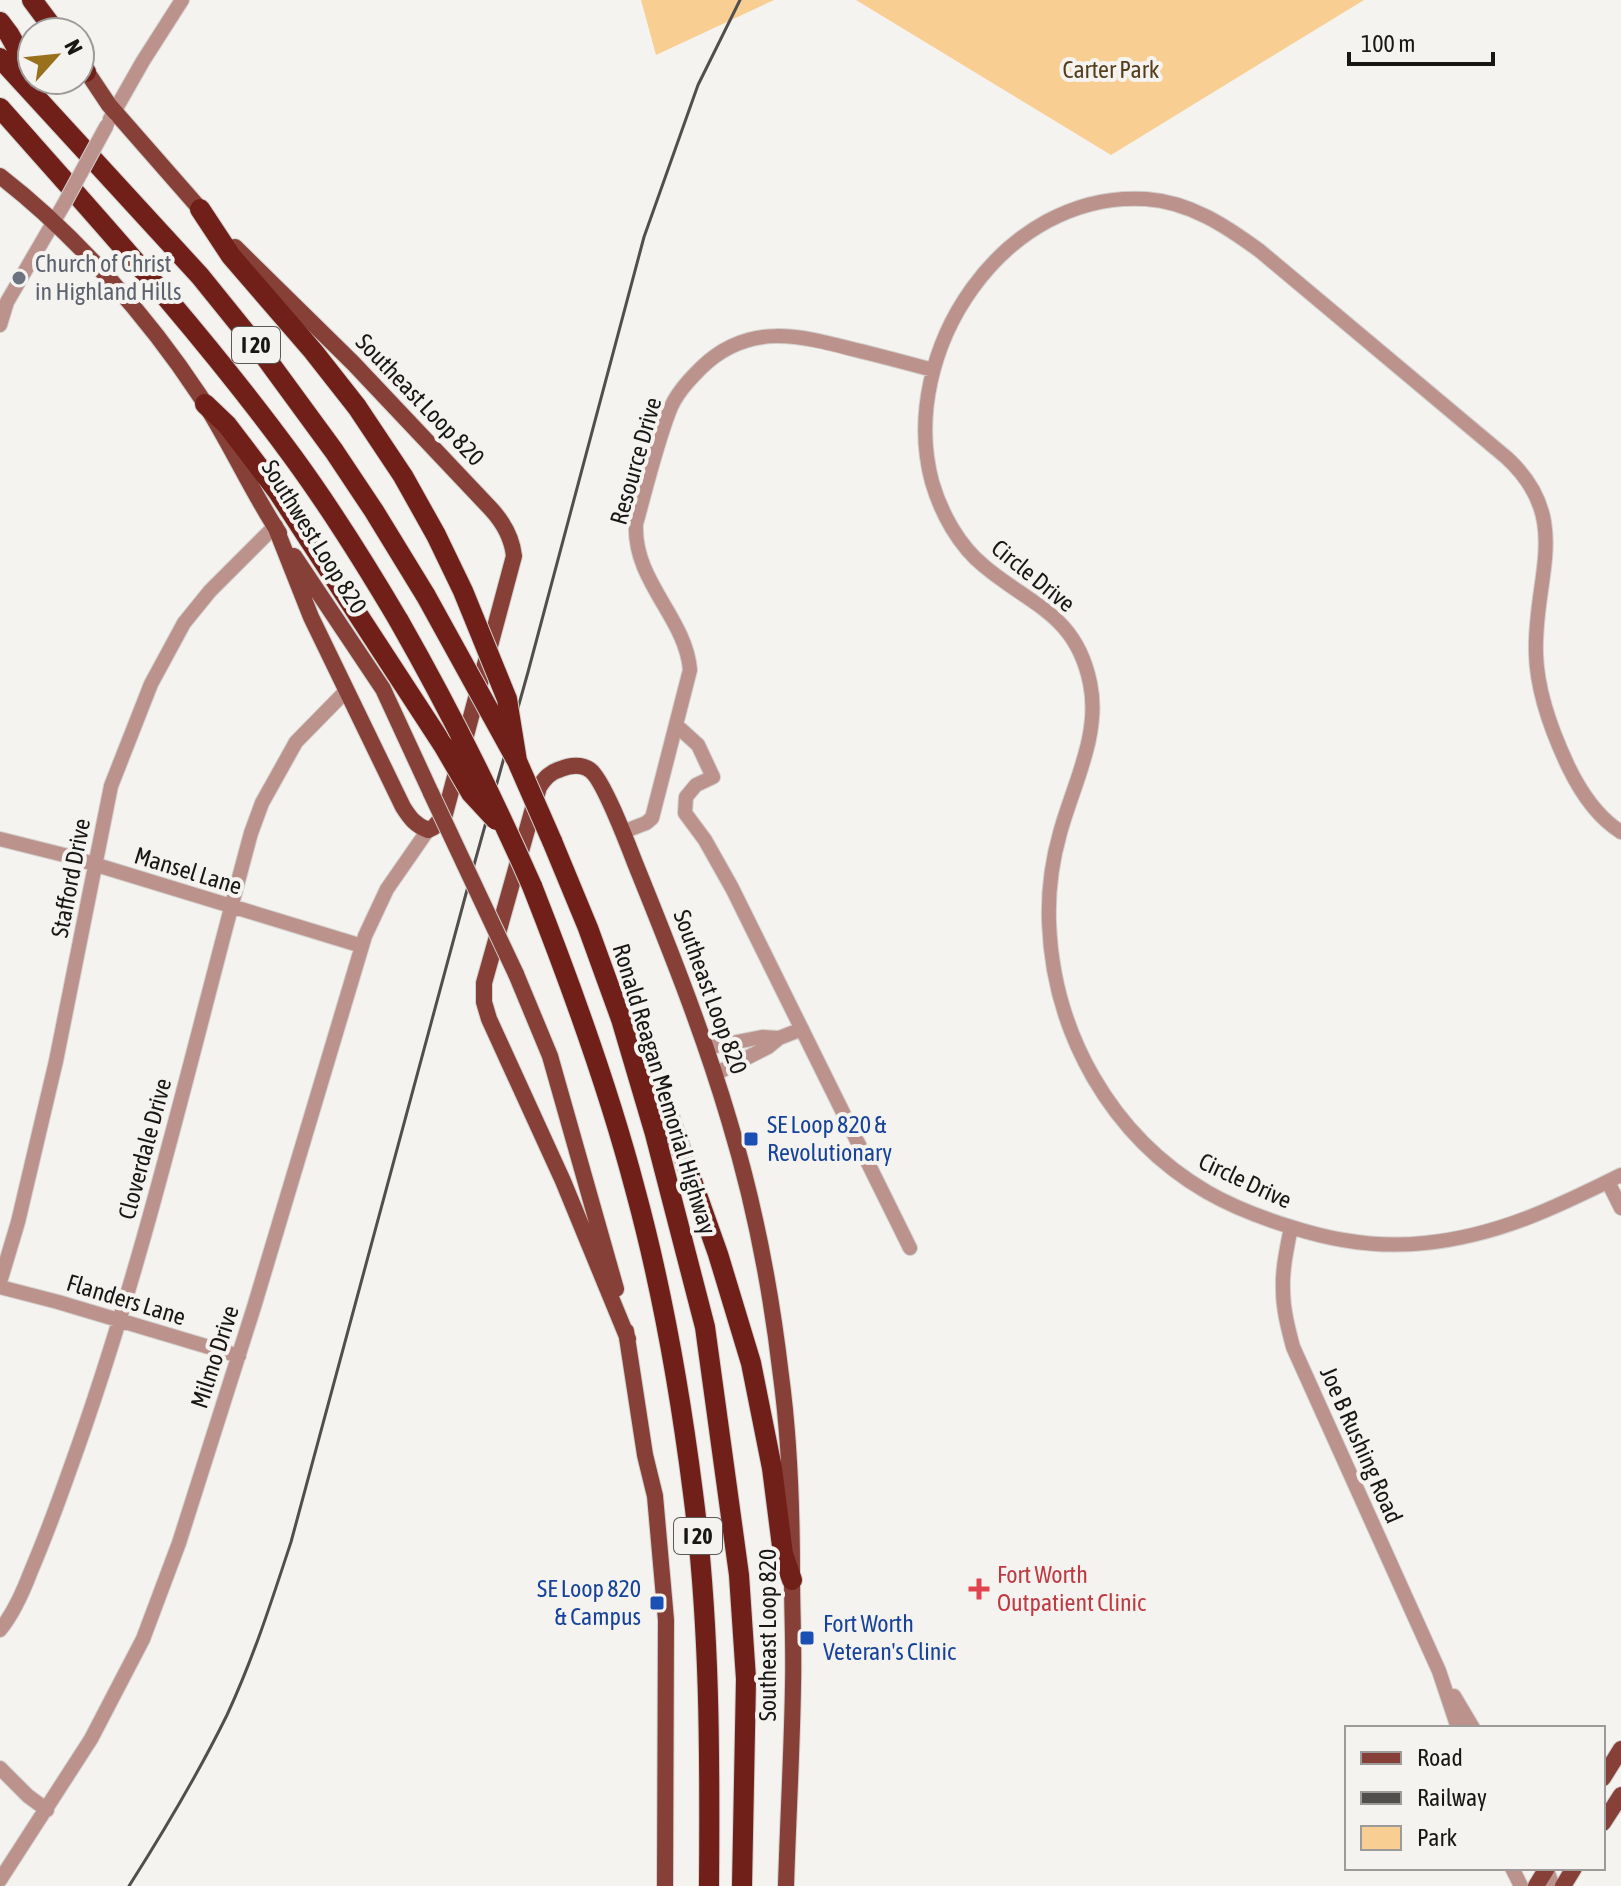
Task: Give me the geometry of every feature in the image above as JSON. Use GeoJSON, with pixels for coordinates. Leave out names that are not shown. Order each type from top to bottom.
{"type":"FeatureCollection","features":[{"type":"Feature","properties":{"kind":"highway"},"geometry":{"type":"LineString","coordinates":[[0,22],[16,46]]}},
{"type":"Feature","properties":{"kind":"highway","name":"Ronald Reagan Memorial Highway"},"geometry":{"type":"LineString","coordinates":[[0,58],[200,276],[263,354],[366,499],[462,658],[517,761],[588,928],[621,1019],[659,1149],[708,1342],[741,1597],[746,1679],[742,1886]]}},
{"type":"Feature","properties":{"kind":"highway"},"geometry":{"type":"LineString","coordinates":[[44,96],[56,118]]}},
{"type":"Feature","properties":{"kind":"highway","name":"I 20"},"geometry":{"type":"LineString","coordinates":[[0,108],[154,282],[233,379],[320,496],[399,621],[460,733],[532,886],[581,1016],[626,1157],[672,1354],[693,1492],[702,1577],[709,1710],[709,1886]]}},
{"type":"Feature","properties":{"kind":"highway"},"geometry":{"type":"LineString","coordinates":[[200,209],[231,256],[357,407],[403,476],[463,591],[507,699],[517,761]]}},
{"type":"Feature","properties":{"kind":"highway"},"geometry":{"type":"LineString","coordinates":[[205,404],[227,425],[278,492],[471,793],[508,831]]}},
{"type":"Feature","properties":{"kind":"highway"},"geometry":{"type":"LineString","coordinates":[[621,1019],[646,1051],[735,1309],[763,1418],[783,1554],[792,1580]]}},
{"type":"Feature","properties":{"kind":"main road","name":"Southeast Loop 820"},"geometry":{"type":"LineString","coordinates":[[96,92],[110,118],[353,363],[491,509],[507,531],[514,556],[445,814],[428,830]]}},
{"type":"Feature","properties":{"kind":"main road","name":"Southwest Loop 820"},"geometry":{"type":"LineString","coordinates":[[0,176],[85,253],[146,323],[205,404],[275,526],[383,689],[516,974]]}},
{"type":"Feature","properties":{"kind":"main road"},"geometry":{"type":"LineString","coordinates":[[275,526],[311,617],[403,807],[412,820],[428,830]]}},
{"type":"Feature","properties":{"kind":"main road","name":"Southeast Loop 820"},"geometry":{"type":"LineString","coordinates":[[628,1339],[484,1002],[484,983],[534,799],[545,777],[568,766],[590,770],[597,778],[623,832],[680,973],[715,1074],[745,1180],[768,1292],[781,1374],[792,1535],[793,1684],[786,1886]]}},
{"type":"Feature","properties":{"kind":"main road","name":"Southeast Loop 820"},"geometry":{"type":"LineString","coordinates":[[516,974],[550,1056],[611,1266],[628,1339],[645,1455],[655,1496],[666,1620],[665,1886]]}},
{"type":"Feature","properties":{"kind":"main road"},"geometry":{"type":"LineString","coordinates":[[1605,1775],[1621,1749]]}},
{"type":"Feature","properties":{"kind":"main road"},"geometry":{"type":"LineString","coordinates":[[1605,1820],[1621,1795]]}},
{"type":"Feature","properties":{"kind":"street"},"geometry":{"type":"LineString","coordinates":[[0,325],[7,302],[110,118],[182,0]]}},
{"type":"Feature","properties":{"kind":"street","name":"Circle Drive"},"geometry":{"type":"LineString","coordinates":[[1614,1178],[1527,1219],[1482,1233],[1437,1241],[1369,1244],[1291,1227],[1234,1206],[1207,1192],[1156,1156],[1101,1093],[1074,1042],[1057,988],[1050,945],[1049,902],[1053,862],[1089,738],[1092,705],[1090,680],[1082,657],[1062,624],[1049,611],[983,566],[957,536],[934,489],[927,460],[925,428],[933,370],[948,330],[980,277],[1025,234],[1071,210],[1097,203],[1145,199],[1189,209],[1217,221],[1260,251],[1507,458],[1528,482],[1544,517],[1547,540],[1536,653],[1550,721],[1577,783],[1594,808],[1621,832]]}},
{"type":"Feature","properties":{"kind":"street","name":"Resource Drive"},"geometry":{"type":"LineString","coordinates":[[623,832],[652,818],[690,670],[686,649],[643,565],[635,539],[636,524],[669,411],[679,393],[699,370],[731,347],[770,335],[804,337],[933,370]]}},
{"type":"Feature","properties":{"kind":"street","name":"Stafford Drive"},"geometry":{"type":"LineString","coordinates":[[0,1285],[56,1061],[111,786],[151,684],[184,623],[210,591],[275,526]]}},
{"type":"Feature","properties":{"kind":"street","name":"Cloverdale Drive"},"geometry":{"type":"LineString","coordinates":[[0,1630],[20,1597],[45,1538],[99,1390],[139,1257],[251,833],[262,803],[296,742],[346,691]]}},
{"type":"Feature","properties":{"kind":"street"},"geometry":{"type":"LineString","coordinates":[[676,725],[698,745],[713,777],[696,785],[686,797],[685,813],[705,840],[732,888],[910,1248]]}},
{"type":"Feature","properties":{"kind":"street","name":"Milmo Drive"},"geometry":{"type":"LineString","coordinates":[[0,1880],[91,1739],[143,1639],[179,1543],[239,1356],[370,921],[387,889],[428,830]]}},
{"type":"Feature","properties":{"kind":"street","name":"Mansel Lane"},"geometry":{"type":"LineString","coordinates":[[0,839],[362,946]]}},
{"type":"Feature","properties":{"kind":"street"},"geometry":{"type":"LineString","coordinates":[[715,1074],[768,1047],[779,1038],[802,1029]]}},
{"type":"Feature","properties":{"kind":"street"},"geometry":{"type":"LineString","coordinates":[[706,1048],[762,1037],[779,1038]]}},
{"type":"Feature","properties":{"kind":"street"},"geometry":{"type":"LineString","coordinates":[[1614,1178],[1621,1208]]}},
{"type":"Feature","properties":{"kind":"street","name":"Joe B Rushing Road"},"geometry":{"type":"LineString","coordinates":[[1291,1227],[1283,1290],[1293,1347],[1439,1671],[1457,1726]]}},
{"type":"Feature","properties":{"kind":"street","name":"Flanders Lane"},"geometry":{"type":"LineString","coordinates":[[0,1285],[239,1356]]}},
{"type":"Feature","properties":{"kind":"street","name":"Joe B Rushing Road"},"geometry":{"type":"LineString","coordinates":[[1439,1671],[1472,1726]]}},
{"type":"Feature","properties":{"kind":"street"},"geometry":{"type":"LineString","coordinates":[[0,1768],[47,1810]]}},
{"type":"Feature","properties":{"kind":"green space"},"geometry":{"type":"Polygon","coordinates":[[[641,0],[774,0],[656,55],[641,0]]]}},
{"type":"Feature","properties":{"kind":"green space","name":"Carter Park"},"geometry":{"type":"Polygon","coordinates":[[[856,0],[1364,0],[1111,155],[856,0]]]}},
{"type":"Feature","properties":{"kind":"railway"},"geometry":{"type":"LineString","coordinates":[[129,1886],[180,1802],[227,1715],[254,1651],[291,1542],[644,237],[698,85],[740,0]]}},
{"type":"Feature","properties":{"kind":"place","name":"Church of Christ in Highland Hills"},"geometry":{"type":"Point","coordinates":[19,278]}},
{"type":"Feature","properties":{"kind":"place","name":"SE Loop 820 & Revolutionary"},"geometry":{"type":"Point","coordinates":[751,1139]}},
{"type":"Feature","properties":{"kind":"place","name":"Fort Worth Outpatient Clinic"},"geometry":{"type":"Point","coordinates":[979,1589]}},
{"type":"Feature","properties":{"kind":"place","name":"SE Loop 820 & Campus"},"geometry":{"type":"Point","coordinates":[657,1603]}},
{"type":"Feature","properties":{"kind":"place","name":"Fort Worth Veteran's Clinic"},"geometry":{"type":"Point","coordinates":[807,1638]}}]}
